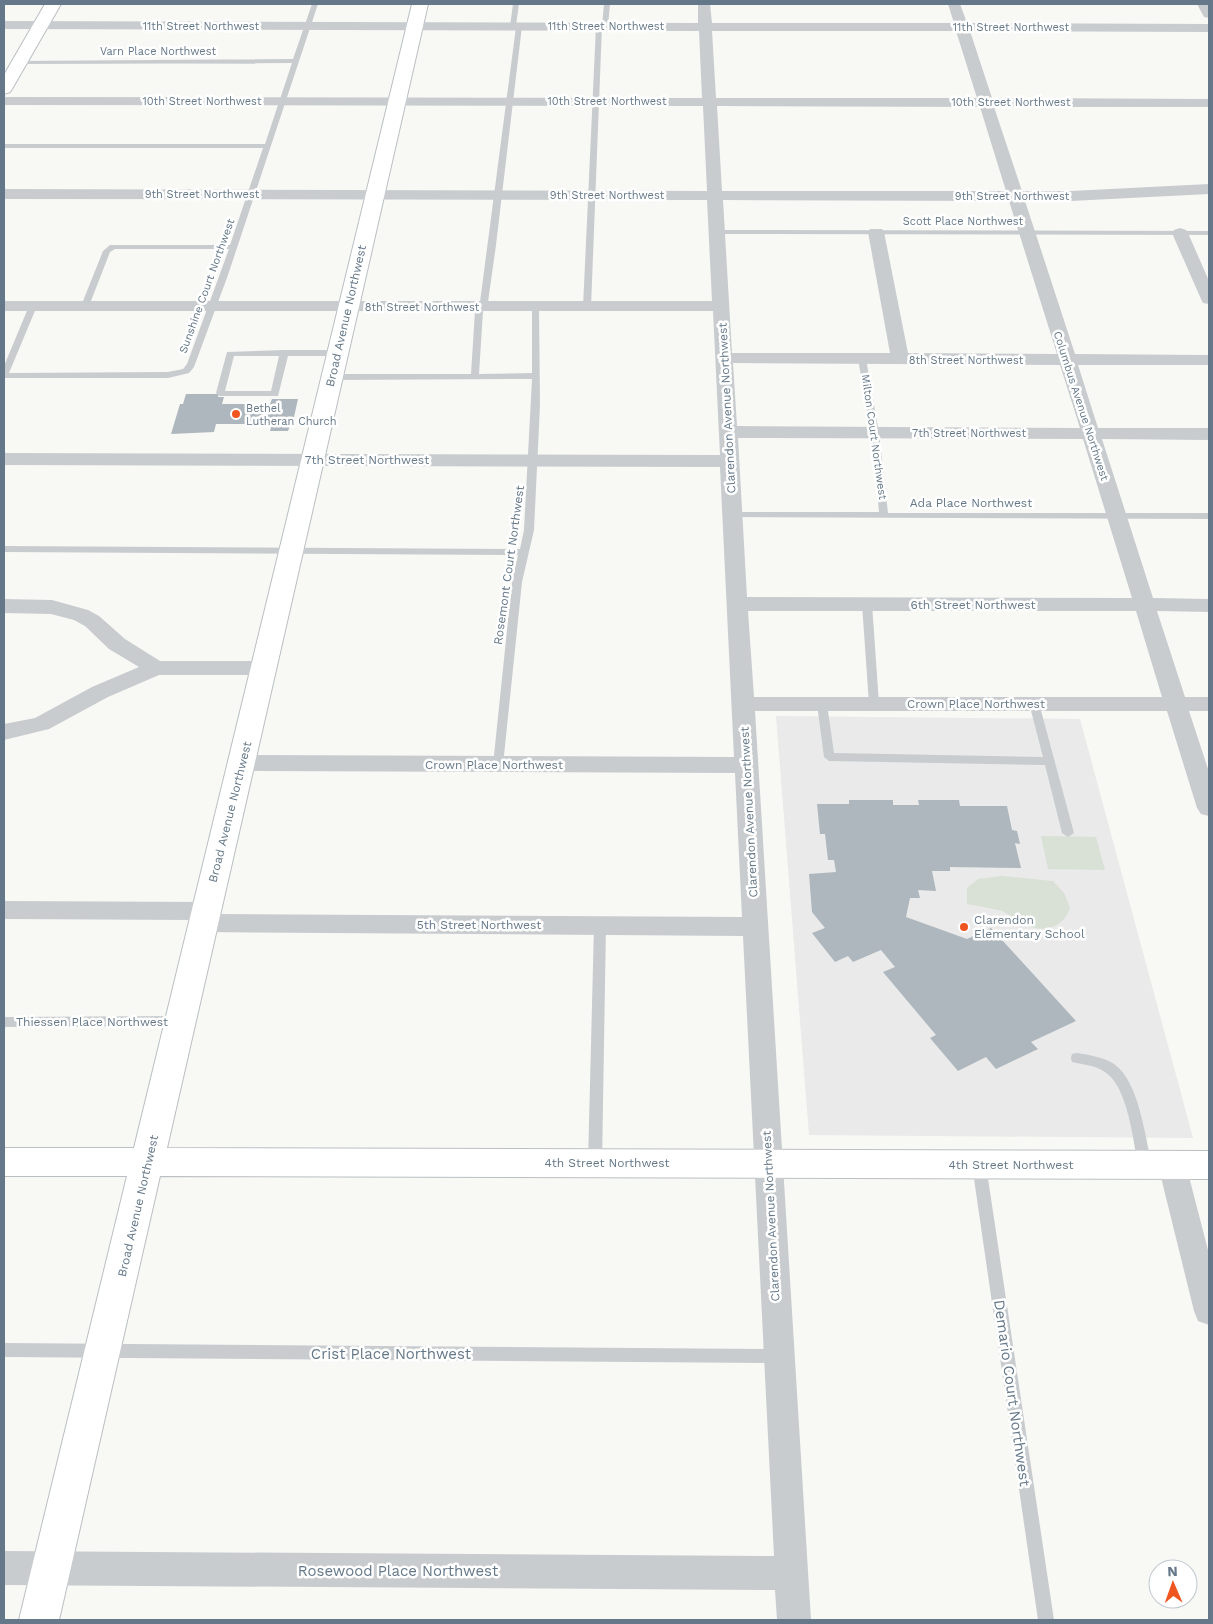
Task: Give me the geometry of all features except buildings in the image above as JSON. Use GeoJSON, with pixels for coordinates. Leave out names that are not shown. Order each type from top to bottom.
{"type":"FeatureCollection","features":[{"type":"Feature","properties":{"kind":"street"},"geometry":{"type":"LineString","coordinates":[[5,86],[53,4]]}},
{"type":"Feature","properties":{"kind":"street","name":"Clarendon Avenue Northwest"},"geometry":{"type":"LineString","coordinates":[[704,4],[794,1620]]}},
{"type":"Feature","properties":{"kind":"street","name":"Columbus Avenue Northwest"},"geometry":{"type":"LineString","coordinates":[[954,4],[1209,808]]}},
{"type":"Feature","properties":{"kind":"street"},"geometry":{"type":"LineString","coordinates":[[1203,4],[1209,14]]}},
{"type":"Feature","properties":{"kind":"street","name":"11th Street Northwest"},"geometry":{"type":"LineString","coordinates":[[4,26],[308,26],[417,15],[516,26],[1209,28]]}},
{"type":"Feature","properties":{"kind":"street","name":"Broad Avenue Northwest"},"geometry":{"type":"LineString","coordinates":[[39,1620],[104,1352],[204,917],[242,763],[417,15]]}},
{"type":"Feature","properties":{"kind":"street","name":"10th Street Northwest"},"geometry":{"type":"LineString","coordinates":[[4,101],[1209,103]]}},
{"type":"Feature","properties":{"kind":"street","name":"9th Street Northwest"},"geometry":{"type":"LineString","coordinates":[[4,194],[1071,196],[1209,189]]}},
{"type":"Feature","properties":{"kind":"street"},"geometry":{"type":"LineString","coordinates":[[876,232],[900,359]]}},
{"type":"Feature","properties":{"kind":"street"},"geometry":{"type":"LineString","coordinates":[[1180,233],[1209,299]]}},
{"type":"Feature","properties":{"kind":"street","name":"8th Street Northwest"},"geometry":{"type":"LineString","coordinates":[[4,306],[721,306]]}},
{"type":"Feature","properties":{"kind":"street","name":"8th Street Northwest"},"geometry":{"type":"LineString","coordinates":[[724,358],[1209,360]]}},
{"type":"Feature","properties":{"kind":"street","name":"7th Street Northwest"},"geometry":{"type":"LineString","coordinates":[[728,432],[1209,434]]}},
{"type":"Feature","properties":{"kind":"street","name":"7th Street Northwest"},"geometry":{"type":"LineString","coordinates":[[4,459],[730,461]]}},
{"type":"Feature","properties":{"kind":"street","name":"6th Street Northwest"},"geometry":{"type":"LineString","coordinates":[[738,604],[1209,605]]}},
{"type":"Feature","properties":{"kind":"street"},"geometry":{"type":"LineString","coordinates":[[4,606],[52,607],[81,615],[92,621],[117,644],[156,668]]}},
{"type":"Feature","properties":{"kind":"street"},"geometry":{"type":"LineString","coordinates":[[4,732],[41,724],[100,692],[156,668],[263,668]]}},
{"type":"Feature","properties":{"kind":"street","name":"Crown Place Northwest"},"geometry":{"type":"LineString","coordinates":[[743,704],[1209,704]]}},
{"type":"Feature","properties":{"kind":"street","name":"Crown Place Northwest"},"geometry":{"type":"LineString","coordinates":[[242,763],[747,765]]}},
{"type":"Feature","properties":{"kind":"street","name":"5th Street Northwest"},"geometry":{"type":"LineString","coordinates":[[4,910],[204,917],[600,926],[756,927]]}},
{"type":"Feature","properties":{"kind":"street","name":"4th Street Northwest"},"geometry":{"type":"LineString","coordinates":[[4,1162],[1209,1165]]}},
{"type":"Feature","properties":{"kind":"street"},"geometry":{"type":"LineString","coordinates":[[1158,1165],[1209,1311]]}},
{"type":"Feature","properties":{"kind":"street","name":"Rosewood Place Northwest"},"geometry":{"type":"LineString","coordinates":[[4,1568],[791,1574]]}},
{"type":"Feature","properties":{"kind":"lane","name":"Sunshine Court Northwest"},"geometry":{"type":"LineString","coordinates":[[4,376],[168,375],[183,373],[191,365],[252,194],[315,4]]}},
{"type":"Feature","properties":{"kind":"lane"},"geometry":{"type":"LineString","coordinates":[[475,378],[479,311],[484,302],[499,195],[516,26],[516,4]]}},
{"type":"Feature","properties":{"kind":"lane"},"geometry":{"type":"LineString","coordinates":[[587,307],[597,101],[602,26],[607,4]]}},
{"type":"Feature","properties":{"kind":"lane","name":"Varn Place Northwest"},"geometry":{"type":"LineString","coordinates":[[19,62],[296,61]]}},
{"type":"Feature","properties":{"kind":"lane"},"geometry":{"type":"LineString","coordinates":[[4,146],[267,146]]}},
{"type":"Feature","properties":{"kind":"lane","name":"Scott Place Northwest"},"geometry":{"type":"LineString","coordinates":[[716,232],[1209,233]]}},
{"type":"Feature","properties":{"kind":"lane"},"geometry":{"type":"LineString","coordinates":[[85,306],[107,251],[113,247],[233,247]]}},
{"type":"Feature","properties":{"kind":"lane"},"geometry":{"type":"LineString","coordinates":[[4,376],[33,306]]}},
{"type":"Feature","properties":{"kind":"lane","name":"Rosemont Court Northwest"},"geometry":{"type":"LineString","coordinates":[[498,765],[517,582],[529,530],[534,461],[536,307]]}},
{"type":"Feature","properties":{"kind":"lane"},"geometry":{"type":"LineString","coordinates":[[284,354],[275,394],[220,393],[230,354],[338,353]]}},
{"type":"Feature","properties":{"kind":"lane","name":"Milton Court Northwest"},"geometry":{"type":"LineString","coordinates":[[862,359],[874,433],[884,515]]}},
{"type":"Feature","properties":{"kind":"lane"},"geometry":{"type":"LineString","coordinates":[[332,377],[475,378],[536,376]]}},
{"type":"Feature","properties":{"kind":"lane","name":"Ada Place Northwest"},"geometry":{"type":"LineString","coordinates":[[733,515],[1209,516]]}},
{"type":"Feature","properties":{"kind":"lane"},"geometry":{"type":"LineString","coordinates":[[4,549],[524,552]]}},
{"type":"Feature","properties":{"kind":"lane"},"geometry":{"type":"LineString","coordinates":[[866,604],[874,704]]}},
{"type":"Feature","properties":{"kind":"lane"},"geometry":{"type":"LineString","coordinates":[[1034,703],[1068,833]]}},
{"type":"Feature","properties":{"kind":"lane"},"geometry":{"type":"LineString","coordinates":[[822,704],[829,757],[1050,760]]}},
{"type":"Feature","properties":{"kind":"lane"},"geometry":{"type":"LineString","coordinates":[[595,1163],[600,926]]}},
{"type":"Feature","properties":{"kind":"lane","name":"Thiessen Place Northwest"},"geometry":{"type":"LineString","coordinates":[[4,1022],[180,1022]]}},
{"type":"Feature","properties":{"kind":"lane"},"geometry":{"type":"LineString","coordinates":[[1077,1058],[1096,1060],[1118,1075],[1158,1165]]}},
{"type":"Feature","properties":{"kind":"lane","name":"Demario Court Northwest"},"geometry":{"type":"LineString","coordinates":[[979,1165],[1046,1620]]}},
{"type":"Feature","properties":{"kind":"lane","name":"Crist Place Northwest"},"geometry":{"type":"LineString","coordinates":[[4,1350],[779,1356]]}},
{"type":"Feature","properties":{"kind":"shaded area","name":"Clarendon Elementary School"},"geometry":{"type":"Polygon","coordinates":[[[776,716],[1080,719],[1193,1138],[809,1135],[776,716]]]}},
{"type":"Feature","properties":{"kind":"shaded area"},"geometry":{"type":"Polygon","coordinates":[[[1041,836],[1096,837],[1105,870],[1048,869],[1041,836]]]}},
{"type":"Feature","properties":{"kind":"shaded area"},"geometry":{"type":"Polygon","coordinates":[[[1002,876],[1053,881],[1064,893],[1070,908],[1062,921],[1057,925],[1044,929],[1029,927],[1019,923],[1002,911],[967,904],[967,888],[978,879],[1002,876]]]}},
{"type":"Feature","properties":{"kind":"place","name":"Bethel Lutheran Church"},"geometry":{"type":"Point","coordinates":[236,414]}},
{"type":"Feature","properties":{"kind":"place","name":"Clarendon Elementary School"},"geometry":{"type":"Point","coordinates":[964,927]}}]}
